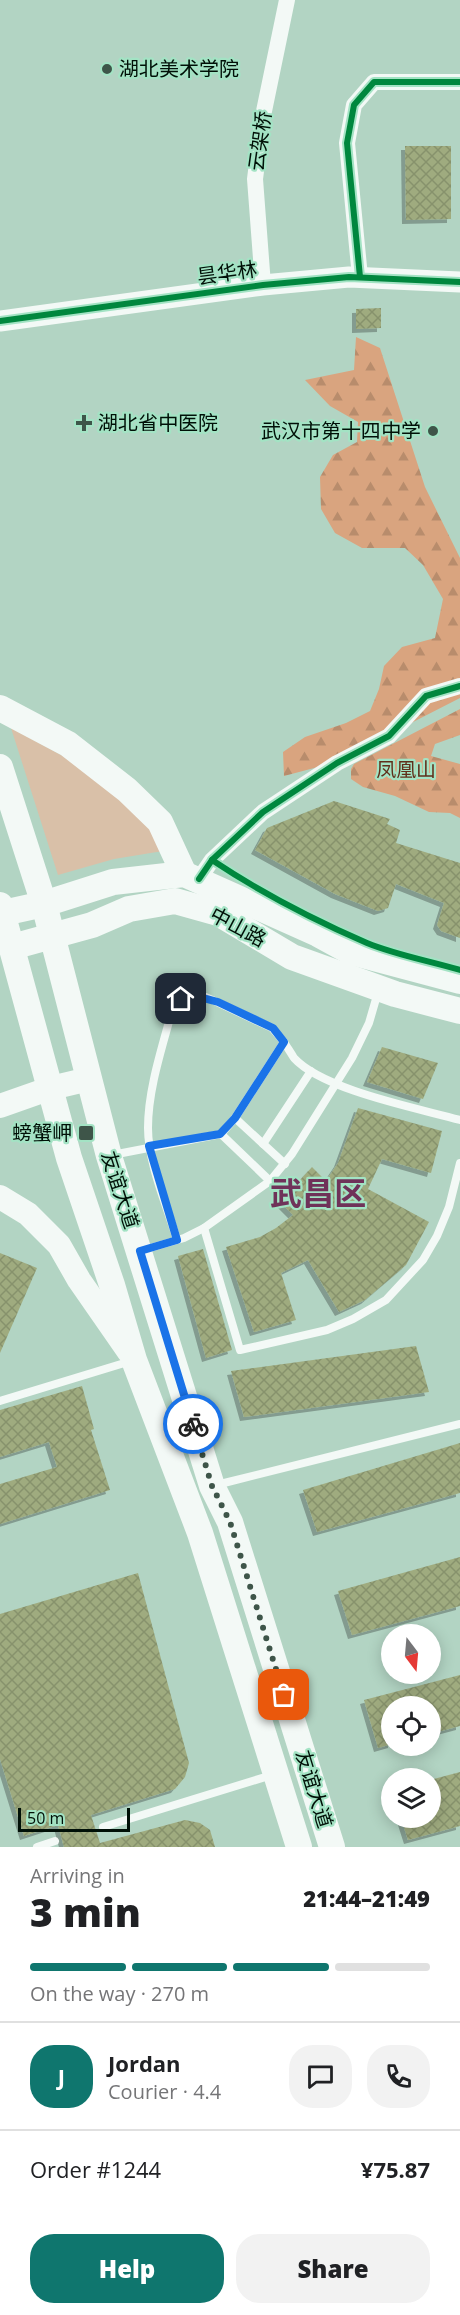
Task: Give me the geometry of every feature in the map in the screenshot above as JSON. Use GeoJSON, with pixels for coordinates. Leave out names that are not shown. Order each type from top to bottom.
{"type":"FeatureCollection","features":[{"type":"Feature","properties":{"kind":"main road"},"geometry":{"type":"LineString","coordinates":[[0,708],[68,744],[127,790],[160,822],[191,876],[113,882],[44,904],[1,910]]}},
{"type":"Feature","properties":{"kind":"main road","name":"友谊大道"},"geometry":{"type":"LineString","coordinates":[[0,767],[44,904],[109,1156],[212,1486],[230,1522],[332,1847]]}},
{"type":"Feature","properties":{"kind":"main road","name":"中山路"},"geometry":{"type":"LineString","coordinates":[[191,876],[318,934],[351,952],[460,981]]}},
{"type":"Feature","properties":{"kind":"main road","name":"中山路"},"geometry":{"type":"LineString","coordinates":[[12,947],[92,925],[129,909],[175,902],[218,913],[292,957],[380,988],[460,1011]]}},
{"type":"Feature","properties":{"kind":"main road","name":"友谊大道"},"geometry":{"type":"LineString","coordinates":[[1,910],[69,1158],[112,1285],[134,1360],[200,1533],[299,1847]]}},
{"type":"Feature","properties":{"kind":"main road"},"geometry":{"type":"LineString","coordinates":[[0,1106],[51,1088],[89,1079]]}},
{"type":"Feature","properties":{"kind":"main road"},"geometry":{"type":"LineString","coordinates":[[0,1197],[28,1214],[59,1245],[79,1280],[134,1360]]}},
{"type":"Feature","properties":{"kind":"street","name":"云架桥"},"geometry":{"type":"LineString","coordinates":[[263,285],[255,179],[263,116],[287,0]]}},
{"type":"Feature","properties":{"kind":"street"},"geometry":{"type":"LineString","coordinates":[[360,277],[347,143],[354,105],[374,82],[460,82]]}},
{"type":"Feature","properties":{"kind":"street","name":"昙华林"},"geometry":{"type":"LineString","coordinates":[[0,321],[263,285],[360,277],[460,282]]}},
{"type":"Feature","properties":{"kind":"street"},"geometry":{"type":"LineString","coordinates":[[191,876],[212,860],[263,812],[337,764],[389,736],[426,696],[460,686]]}},
{"type":"Feature","properties":{"kind":"lane"},"geometry":{"type":"LineString","coordinates":[[140,1251],[177,1240],[204,1228],[270,1181],[285,1164],[360,1044],[380,988]]}},
{"type":"Feature","properties":{"kind":"lane"},"geometry":{"type":"LineString","coordinates":[[177,1240],[149,1146],[148,1128],[152,1093],[173,1007],[181,999],[192,995],[218,1002],[273,1028],[295,1058],[311,1071],[336,1085],[460,1120]]}},
{"type":"Feature","properties":{"kind":"lane"},"geometry":{"type":"LineString","coordinates":[[109,1156],[149,1146],[220,1134],[235,1118],[284,1042]]}},
{"type":"Feature","properties":{"kind":"lane"},"geometry":{"type":"LineString","coordinates":[[263,1144],[311,1071]]}},
{"type":"Feature","properties":{"kind":"lane"},"geometry":{"type":"LineString","coordinates":[[235,1118],[285,1164]]}},
{"type":"Feature","properties":{"kind":"lane"},"geometry":{"type":"LineString","coordinates":[[220,1134],[270,1181]]}},
{"type":"Feature","properties":{"kind":"lane"},"geometry":{"type":"LineString","coordinates":[[204,1228],[240,1350],[299,1337],[353,1319],[386,1300],[423,1260],[437,1236],[449,1207],[460,1163]]}},
{"type":"Feature","properties":{"kind":"lane"},"geometry":{"type":"LineString","coordinates":[[0,1401],[134,1360]]}},
{"type":"Feature","properties":{"kind":"lane"},"geometry":{"type":"LineString","coordinates":[[212,1486],[460,1424]]}},
{"type":"Feature","properties":{"kind":"lane"},"geometry":{"type":"LineString","coordinates":[[103,1827],[276,1773]]}},
{"type":"Feature","properties":{"kind":"lane"},"geometry":{"type":"LineString","coordinates":[[37,1847],[55,1841]]}},
{"type":"Feature","properties":{"kind":"green space"},"geometry":{"type":"Polygon","coordinates":[[[356,337],[380,348],[425,487],[460,558],[460,698],[333,763],[284,776],[283,752],[305,737],[346,723],[370,711],[379,689],[384,666],[402,647],[435,638],[443,599],[423,565],[405,548],[362,548],[335,533],[321,509],[320,477],[333,455],[357,442],[358,422],[330,406],[305,380],[354,370],[356,337]]]}},
{"type":"Feature","properties":{"kind":"green space","name":"凤凰山"},"geometry":{"type":"Polygon","coordinates":[[[460,709],[460,735],[435,744],[431,756],[460,764],[460,818],[450,813],[429,812],[395,796],[363,787],[351,779],[351,769],[354,764],[460,709]]]}},
{"type":"Feature","properties":{"kind":"shaded area"},"geometry":{"type":"Polygon","coordinates":[[[11,728],[63,756],[106,786],[163,836],[163,851],[114,859],[58,875],[11,728]]]}},
{"type":"Feature","properties":{"kind":"building"},"geometry":{"type":"Polygon","coordinates":[[[405,146],[451,146],[451,219],[406,220],[405,146]]]}},
{"type":"Feature","properties":{"kind":"building"},"geometry":{"type":"Polygon","coordinates":[[[381,308],[381,328],[356,329],[356,309],[381,308]]]}},
{"type":"Feature","properties":{"kind":"building"},"geometry":{"type":"Polygon","coordinates":[[[334,801],[390,819],[387,824],[400,830],[396,843],[460,863],[460,938],[441,931],[437,925],[444,903],[396,884],[388,908],[378,911],[335,894],[255,850],[267,828],[334,801]]]}},
{"type":"Feature","properties":{"kind":"building"},"geometry":{"type":"Polygon","coordinates":[[[382,1047],[438,1063],[423,1099],[367,1082],[382,1047]]]}},
{"type":"Feature","properties":{"kind":"building"},"geometry":{"type":"Polygon","coordinates":[[[358,1108],[442,1131],[431,1173],[382,1159],[368,1189],[429,1222],[406,1265],[365,1300],[339,1312],[308,1260],[281,1273],[296,1320],[254,1332],[226,1247],[260,1237],[293,1215],[280,1202],[312,1167],[326,1181],[338,1163],[358,1108]]]}},
{"type":"Feature","properties":{"kind":"building"},"geometry":{"type":"Polygon","coordinates":[[[203,1249],[232,1350],[206,1358],[178,1256],[203,1249]]]}},
{"type":"Feature","properties":{"kind":"building"},"geometry":{"type":"Polygon","coordinates":[[[0,1253],[37,1268],[0,1353],[0,1253]]]}},
{"type":"Feature","properties":{"kind":"building"},"geometry":{"type":"Polygon","coordinates":[[[416,1346],[429,1392],[244,1417],[231,1371],[416,1346]]]}},
{"type":"Feature","properties":{"kind":"building"},"geometry":{"type":"Polygon","coordinates":[[[82,1386],[94,1429],[91,1430],[110,1490],[0,1524],[0,1484],[57,1467],[49,1442],[0,1457],[0,1410],[82,1386]]]}},
{"type":"Feature","properties":{"kind":"building"},"geometry":{"type":"Polygon","coordinates":[[[460,1443],[460,1493],[317,1532],[303,1490],[460,1443]]]}},
{"type":"Feature","properties":{"kind":"building"},"geometry":{"type":"Polygon","coordinates":[[[460,1557],[460,1606],[393,1624],[381,1624],[381,1627],[352,1635],[338,1591],[460,1557]]]}},
{"type":"Feature","properties":{"kind":"building"},"geometry":{"type":"Polygon","coordinates":[[[138,1573],[189,1763],[185,1777],[175,1789],[91,1815],[100,1843],[185,1820],[200,1823],[210,1830],[215,1847],[64,1847],[58,1825],[24,1836],[0,1759],[0,1614],[138,1573]]]}},
{"type":"Feature","properties":{"kind":"building"},"geometry":{"type":"Polygon","coordinates":[[[460,1675],[460,1726],[441,1731],[441,1696],[381,1696],[381,1747],[378,1748],[364,1700],[425,1684],[441,1684],[441,1680],[460,1675]]]}},
{"type":"Feature","properties":{"kind":"building"},"geometry":{"type":"Polygon","coordinates":[[[460,1772],[460,1826],[408,1840],[404,1828],[441,1828],[441,1777],[460,1772]]]}},
{"type":"Feature","properties":{"kind":"cycle path"},"geometry":{"type":"LineString","coordinates":[[360,277],[347,143],[354,105],[374,82],[460,82]]}},
{"type":"Feature","properties":{"kind":"cycle path"},"geometry":{"type":"LineString","coordinates":[[0,321],[263,285],[349,277],[460,282]]}},
{"type":"Feature","properties":{"kind":"cycle path"},"geometry":{"type":"LineString","coordinates":[[199,879],[212,860],[263,812],[337,763],[389,736],[426,696],[460,686]]}},
{"type":"Feature","properties":{"kind":"cycle path"},"geometry":{"type":"LineString","coordinates":[[212,860],[288,905],[367,943],[460,970]]}},
{"type":"Feature","properties":{"kind":"way so far"},"geometry":{"type":"LineString","coordinates":[[193,1424],[212,1486],[230,1522],[284,1695]]}},
{"type":"Feature","properties":{"kind":"place","name":"湖北美术学院"},"geometry":{"type":"Point","coordinates":[107,69]}},
{"type":"Feature","properties":{"kind":"place","name":"湖北省中医院"},"geometry":{"type":"Point","coordinates":[84,423]}},
{"type":"Feature","properties":{"kind":"place","name":"武汉市第十四中学"},"geometry":{"type":"Point","coordinates":[433,431]}},
{"type":"Feature","properties":{"kind":"place","name":"螃蟹岬"},"geometry":{"type":"Point","coordinates":[86,1133]}},
{"type":"Feature","properties":{"kind":"district","name":"武昌区"},"geometry":{"type":"Point","coordinates":[318,1194]}},
{"type":"Feature","properties":{"kind":"route"},"geometry":{"type":"LineString","coordinates":[[181,999],[192,995],[218,1002],[273,1028],[284,1042],[235,1118],[220,1134],[149,1146],[177,1240],[140,1251],[193,1424]]}}]}
